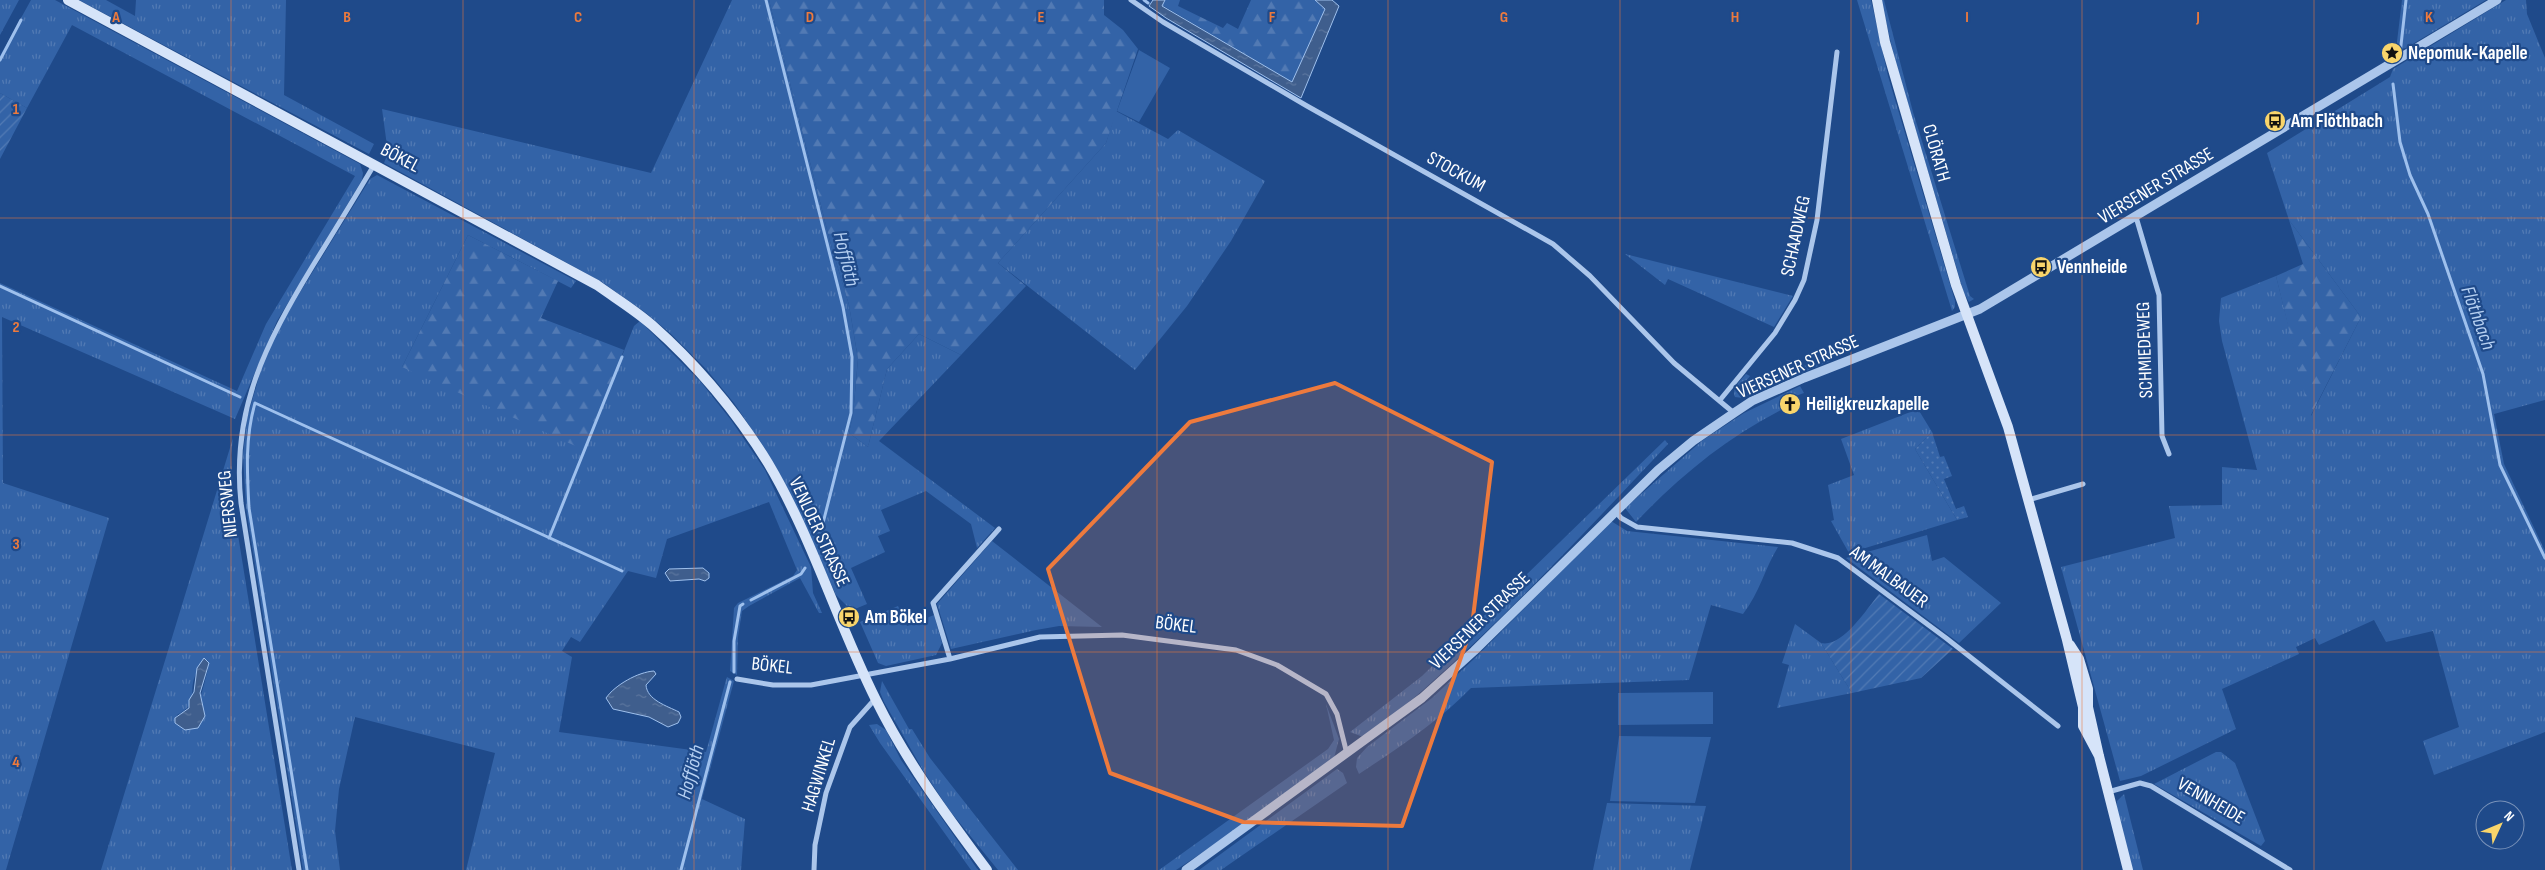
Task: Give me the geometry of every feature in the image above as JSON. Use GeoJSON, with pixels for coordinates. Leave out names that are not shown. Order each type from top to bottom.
{"type":"FeatureCollection","features":[{"type":"Feature","properties":{"kind":"main road","name":"BÖKEL"},"geometry":{"type":"LineString","coordinates":[[68,0],[597,285],[651,324],[699,370]]}},
{"type":"Feature","properties":{"kind":"main road","name":"CLÖRATH"},"geometry":{"type":"LineString","coordinates":[[1876,0],[1885,42],[1966,315]]}},
{"type":"Feature","properties":{"kind":"main road"},"geometry":{"type":"LineString","coordinates":[[1966,315],[1999,401],[2028,500],[2067,640],[2083,707],[2083,726],[2099,756],[2128,870]]}},
{"type":"Feature","properties":{"kind":"main road","name":"VENLOER STRASSE"},"geometry":{"type":"LineString","coordinates":[[699,370],[738,417],[768,464],[806,542],[875,699],[912,763],[943,811],[986,870]]}},
{"type":"Feature","properties":{"kind":"street","name":"STOCKUM"},"geometry":{"type":"LineString","coordinates":[[1131,0],[1163,22],[1307,106],[1554,244],[1590,276],[1674,363],[1734,413]]}},
{"type":"Feature","properties":{"kind":"street","name":"VIERSENER STRASSE"},"geometry":{"type":"LineString","coordinates":[[1186,870],[1407,711],[1444,680],[1614,511],[1678,453],[1752,401],[1804,378],[1966,315],[2136,217],[2497,0]]}},
{"type":"Feature","properties":{"kind":"street","name":"SCHAADWEG"},"geometry":{"type":"LineString","coordinates":[[1720,400],[1775,333],[1795,300],[1804,280],[1817,220],[1837,52]]}},
{"type":"Feature","properties":{"kind":"street","name":"NIERSWEG"},"geometry":{"type":"LineString","coordinates":[[299,870],[241,503],[238,468],[240,440],[252,388],[270,341],[291,302],[374,165]]}},
{"type":"Feature","properties":{"kind":"street","name":"SCHMIEDEWEG"},"geometry":{"type":"LineString","coordinates":[[2136,217],[2159,295],[2162,436],[2168,454]]}},
{"type":"Feature","properties":{"kind":"street"},"geometry":{"type":"LineString","coordinates":[[2028,500],[2083,484]]}},
{"type":"Feature","properties":{"kind":"street","name":"AM MALBAUER"},"geometry":{"type":"LineString","coordinates":[[1614,511],[1621,518],[1637,527],[1792,543],[1838,558],[1946,638],[2058,726]]}},
{"type":"Feature","properties":{"kind":"street"},"geometry":{"type":"LineString","coordinates":[[950,659],[933,603],[999,529]]}},
{"type":"Feature","properties":{"kind":"street","name":"BÖKEL"},"geometry":{"type":"LineString","coordinates":[[737,679],[761,684],[797,686],[865,676],[950,659],[1040,637],[1122,635],[1236,650],[1277,665],[1326,694],[1337,714],[1347,754]]}},
{"type":"Feature","properties":{"kind":"street","name":"HAGWINKEL"},"geometry":{"type":"LineString","coordinates":[[814,870],[815,845],[826,793],[850,727],[875,699]]}},
{"type":"Feature","properties":{"kind":"street","name":"VENNHEIDE"},"geometry":{"type":"LineString","coordinates":[[2108,792],[2140,783],[2151,786],[2290,870]]}},
{"type":"Feature","properties":{"kind":"highlighted area"},"geometry":{"type":"Polygon","coordinates":[[[1335,383],[1492,462],[1472,626],[1402,826],[1243,822],[1110,773],[1048,569],[1190,422],[1335,383]]]}},
{"type":"Feature","properties":{"kind":"green space"},"geometry":{"type":"Polygon","coordinates":[[[0,0],[19,0],[0,35],[0,0]]]}},
{"type":"Feature","properties":{"kind":"green space"},"geometry":{"type":"Polygon","coordinates":[[[31,0],[55,0],[360,164],[363,173],[362,180],[277,321],[235,419],[2,317],[3,483],[109,518],[6,870],[0,870],[0,283],[237,391],[266,324],[355,176],[72,25],[27,108],[0,93],[0,56],[31,0]]]}},
{"type":"Feature","properties":{"kind":"green space"},"geometry":{"type":"Polygon","coordinates":[[[79,0],[106,0],[135,16],[136,0],[286,0],[284,95],[374,144],[369,154],[79,0]]]}},
{"type":"Feature","properties":{"kind":"green space"},"geometry":{"type":"Polygon","coordinates":[[[732,0],[769,0],[831,245],[849,305],[858,359],[853,415],[849,433],[868,447],[887,369],[919,334],[961,355],[879,441],[995,528],[977,548],[971,524],[926,491],[881,510],[890,531],[878,536],[885,552],[851,568],[867,604],[855,609],[857,616],[836,595],[766,450],[734,403],[706,369],[670,333],[646,313],[602,282],[384,163],[388,153],[382,109],[651,173],[732,0]]]}},
{"type":"Feature","properties":{"kind":"green space"},"geometry":{"type":"Polygon","coordinates":[[[769,0],[1104,0],[1104,15],[1123,30],[1138,49],[1106,143],[998,263],[1026,286],[961,355],[919,334],[887,369],[868,447],[849,433],[853,415],[858,359],[849,305],[831,245],[769,0]]]}},
{"type":"Feature","properties":{"kind":"green space"},"geometry":{"type":"Polygon","coordinates":[[[1165,0],[1180,0],[1178,6],[1223,28],[1227,23],[1238,29],[1251,0],[1315,0],[1325,9],[1293,83],[1162,5],[1165,0]]]}},
{"type":"Feature","properties":{"kind":"green space"},"geometry":{"type":"Polygon","coordinates":[[[1857,0],[1871,0],[1888,76],[1955,301],[1955,307],[1952,311],[1857,0]]]}},
{"type":"Feature","properties":{"kind":"green space"},"geometry":{"type":"Polygon","coordinates":[[[1881,0],[1884,0],[1913,112],[1970,296],[1974,299],[1969,302],[1964,293],[1895,60],[1881,0]]]}},
{"type":"Feature","properties":{"kind":"green space"},"geometry":{"type":"Polygon","coordinates":[[[2402,0],[2486,0],[2406,48],[2396,50],[2402,0]]]}},
{"type":"Feature","properties":{"kind":"green space"},"geometry":{"type":"Polygon","coordinates":[[[2506,0],[2526,0],[2527,14],[2545,58],[2545,400],[2494,414],[2504,464],[2545,551],[2545,732],[2434,775],[2423,741],[2459,727],[2433,631],[2386,642],[2374,620],[2319,645],[2315,638],[2296,647],[2299,654],[2222,689],[2236,729],[2141,776],[2120,781],[2061,567],[2175,538],[2169,506],[2222,505],[2222,467],[2257,470],[2222,341],[2219,321],[2221,298],[2276,276],[2311,416],[2361,317],[2289,220],[2267,153],[2390,77],[2393,69],[2506,0]]]}},
{"type":"Feature","properties":{"kind":"green space"},"geometry":{"type":"Polygon","coordinates":[[[1139,50],[1170,68],[1139,122],[1117,111],[1139,50]]]}},
{"type":"Feature","properties":{"kind":"green space"},"geometry":{"type":"Polygon","coordinates":[[[0,93],[27,108],[0,159],[0,93]]]}},
{"type":"Feature","properties":{"kind":"green space"},"geometry":{"type":"Polygon","coordinates":[[[1116,111],[1168,139],[1178,130],[1265,181],[1231,241],[1187,306],[1135,370],[998,263],[1106,143],[1116,111]]]}},
{"type":"Feature","properties":{"kind":"green space"},"geometry":{"type":"Polygon","coordinates":[[[377,175],[576,281],[571,288],[468,235],[402,367],[622,356],[634,326],[640,321],[700,381],[731,420],[765,470],[811,567],[813,593],[822,613],[819,613],[800,578],[749,606],[742,611],[738,637],[737,675],[730,671],[734,608],[738,603],[793,576],[797,570],[769,502],[667,539],[656,578],[628,571],[580,642],[571,637],[562,651],[572,657],[559,732],[706,752],[727,677],[734,681],[702,799],[745,819],[741,870],[466,870],[495,753],[355,717],[339,789],[335,831],[340,870],[303,870],[246,508],[243,455],[247,418],[265,356],[283,320],[370,179],[377,175]]]}},
{"type":"Feature","properties":{"kind":"green space"},"geometry":{"type":"Polygon","coordinates":[[[2289,220],[2361,317],[2310,417],[2276,276],[2303,264],[2289,220]]]}},
{"type":"Feature","properties":{"kind":"green space"},"geometry":{"type":"Polygon","coordinates":[[[468,235],[558,281],[541,318],[624,350],[582,449],[402,367],[468,235]]]}},
{"type":"Feature","properties":{"kind":"green space"},"geometry":{"type":"Polygon","coordinates":[[[1625,254],[1793,296],[1774,327],[1668,279],[1665,285],[1625,254]]]}},
{"type":"Feature","properties":{"kind":"green space"},"geometry":{"type":"Polygon","coordinates":[[[1827,356],[1830,361],[1743,398],[1735,397],[1735,387],[1746,374],[1750,376],[1741,388],[1744,392],[1827,356]]]}},
{"type":"Feature","properties":{"kind":"green space"},"geometry":{"type":"Polygon","coordinates":[[[1800,386],[1804,393],[1784,400],[1783,409],[1723,445],[1670,489],[1636,522],[1625,508],[1703,440],[1744,413],[1800,386]]]}},
{"type":"Feature","properties":{"kind":"green space"},"geometry":{"type":"Polygon","coordinates":[[[1918,409],[1932,432],[1915,449],[1957,520],[1849,553],[1831,521],[1834,520],[1828,485],[1854,475],[1841,439],[1918,409]]]}},
{"type":"Feature","properties":{"kind":"green space"},"geometry":{"type":"Polygon","coordinates":[[[1932,432],[1940,457],[1944,456],[1952,476],[1944,479],[1956,509],[1964,506],[1968,517],[1957,520],[1915,449],[1932,432]]]}},
{"type":"Feature","properties":{"kind":"green space"},"geometry":{"type":"Polygon","coordinates":[[[233,438],[231,455],[234,510],[292,870],[101,870],[233,438]],[[208,660],[195,676],[189,706],[177,715],[175,723],[201,696],[208,669],[208,660]]]}},
{"type":"Feature","properties":{"kind":"green space"},"geometry":{"type":"Polygon","coordinates":[[[1665,440],[1668,444],[1609,507],[1455,661],[1416,696],[1363,737],[1350,732],[1422,676],[1665,440]]]}},
{"type":"Feature","properties":{"kind":"green space"},"geometry":{"type":"Polygon","coordinates":[[[1611,521],[1627,531],[1778,547],[1754,597],[1743,614],[1711,605],[1689,680],[1471,688],[1431,723],[1359,774],[1356,767],[1357,758],[1367,747],[1432,698],[1475,658],[1611,521]]]}},
{"type":"Feature","properties":{"kind":"green space"},"geometry":{"type":"Polygon","coordinates":[[[1927,535],[1932,561],[1944,557],[2001,603],[1959,643],[1846,558],[1927,535]]]}},
{"type":"Feature","properties":{"kind":"green space"},"geometry":{"type":"Polygon","coordinates":[[[992,541],[1102,627],[1059,626],[951,649],[937,604],[992,541]]]}},
{"type":"Feature","properties":{"kind":"green space"},"geometry":{"type":"Polygon","coordinates":[[[1879,594],[1953,649],[1921,678],[1852,693],[1821,643],[1837,640],[1845,634],[1879,594]]]}},
{"type":"Feature","properties":{"kind":"green space"},"geometry":{"type":"Polygon","coordinates":[[[898,606],[907,626],[934,615],[942,643],[936,655],[886,666],[878,663],[860,622],[898,606]]]}},
{"type":"Feature","properties":{"kind":"green space"},"geometry":{"type":"Polygon","coordinates":[[[1795,624],[1821,643],[1852,693],[1777,708],[1789,665],[1782,663],[1795,624]]]}},
{"type":"Feature","properties":{"kind":"green space"},"geometry":{"type":"Polygon","coordinates":[[[882,681],[909,729],[912,729],[930,758],[1018,870],[998,870],[950,811],[924,772],[884,702],[880,692],[882,681]]]}},
{"type":"Feature","properties":{"kind":"green space"},"geometry":{"type":"Polygon","coordinates":[[[1713,692],[1713,724],[1618,725],[1618,693],[1713,692]]]}},
{"type":"Feature","properties":{"kind":"green space"},"geometry":{"type":"Polygon","coordinates":[[[1326,704],[1339,739],[1334,758],[1230,834],[1176,870],[1159,870],[1328,749],[1334,740],[1326,704]]]}},
{"type":"Feature","properties":{"kind":"green space"},"geometry":{"type":"Polygon","coordinates":[[[877,724],[886,730],[901,760],[978,870],[971,870],[880,743],[869,725],[877,724]]]}},
{"type":"Feature","properties":{"kind":"green space"},"geometry":{"type":"Polygon","coordinates":[[[1619,736],[1711,737],[1695,803],[1610,801],[1619,736]]]}},
{"type":"Feature","properties":{"kind":"green space"},"geometry":{"type":"Polygon","coordinates":[[[2216,752],[2221,752],[2235,763],[2265,841],[2261,846],[2154,784],[2216,752]]]}},
{"type":"Feature","properties":{"kind":"green space"},"geometry":{"type":"Polygon","coordinates":[[[1337,769],[1343,773],[1347,783],[1221,870],[1199,870],[1337,769]]]}},
{"type":"Feature","properties":{"kind":"green space"},"geometry":{"type":"Polygon","coordinates":[[[2124,794],[2143,870],[2132,870],[2116,810],[2117,801],[2124,794]]]}},
{"type":"Feature","properties":{"kind":"green space"},"geometry":{"type":"Polygon","coordinates":[[[1607,803],[1706,806],[1690,870],[1593,870],[1607,803]]]}},
{"type":"Feature","properties":{"kind":"water"},"geometry":{"type":"Polygon","coordinates":[[[1153,0],[1165,0],[1162,6],[1292,82],[1325,9],[1315,0],[1332,0],[1339,6],[1301,98],[1166,18],[1149,6],[1153,0]]]}},
{"type":"Feature","properties":{"kind":"water"},"geometry":{"type":"Polygon","coordinates":[[[703,568],[709,573],[709,578],[705,581],[699,579],[670,581],[665,573],[669,569],[703,568]]]}},
{"type":"Feature","properties":{"kind":"water"},"geometry":{"type":"Polygon","coordinates":[[[204,658],[209,663],[200,693],[205,716],[198,728],[185,730],[175,723],[175,718],[189,708],[189,700],[194,692],[197,668],[204,658]]]}},
{"type":"Feature","properties":{"kind":"water"},"geometry":{"type":"Polygon","coordinates":[[[654,671],[656,674],[646,685],[647,690],[654,699],[679,712],[681,717],[678,723],[668,727],[649,717],[613,709],[606,698],[615,688],[627,680],[654,671]]]}},
{"type":"Feature","properties":{"kind":"waterway","name":"Hofflöth"},"geometry":{"type":"LineString","coordinates":[[766,0],[843,307],[852,357],[851,413],[822,527]]}},
{"type":"Feature","properties":{"kind":"waterway"},"geometry":{"type":"LineString","coordinates":[[1144,0],[1148,3]]}},
{"type":"Feature","properties":{"kind":"waterway"},"geometry":{"type":"LineString","coordinates":[[2400,54],[2406,0]]}},
{"type":"Feature","properties":{"kind":"waterway"},"geometry":{"type":"LineString","coordinates":[[0,60],[21,20]]}},
{"type":"Feature","properties":{"kind":"waterway","name":"Flöthbach"},"geometry":{"type":"LineString","coordinates":[[2393,84],[2400,142],[2410,175],[2428,214],[2483,374],[2500,465],[2545,558]]}},
{"type":"Feature","properties":{"kind":"waterway"},"geometry":{"type":"LineString","coordinates":[[0,286],[240,397]]}},
{"type":"Feature","properties":{"kind":"waterway"},"geometry":{"type":"LineString","coordinates":[[549,538],[622,357]]}},
{"type":"Feature","properties":{"kind":"waterway"},"geometry":{"type":"LineString","coordinates":[[307,870],[249,508],[248,442],[255,403],[622,571]]}},
{"type":"Feature","properties":{"kind":"waterway","name":"Hofflöth"},"geometry":{"type":"LineString","coordinates":[[751,600],[801,574],[805,568]]}},
{"type":"Feature","properties":{"kind":"waterway","name":"Hofflöth"},"geometry":{"type":"LineString","coordinates":[[734,672],[734,641],[740,606],[743,604]]}},
{"type":"Feature","properties":{"kind":"waterway","name":"Hofflöth"},"geometry":{"type":"LineString","coordinates":[[681,870],[730,682]]}},
{"type":"Feature","properties":{"kind":"place","name":"Nepomuk-Kapelle"},"geometry":{"type":"Point","coordinates":[2392,53]}},
{"type":"Feature","properties":{"kind":"place","name":"Am Flöthbach"},"geometry":{"type":"Point","coordinates":[2275,121]}},
{"type":"Feature","properties":{"kind":"place","name":"Vennheide"},"geometry":{"type":"Point","coordinates":[2041,267]}},
{"type":"Feature","properties":{"kind":"place","name":"Heiligkreuzkapelle"},"geometry":{"type":"Point","coordinates":[1790,404]}},
{"type":"Feature","properties":{"kind":"place","name":"Am Bökel"},"geometry":{"type":"Point","coordinates":[849,617]}}]}
